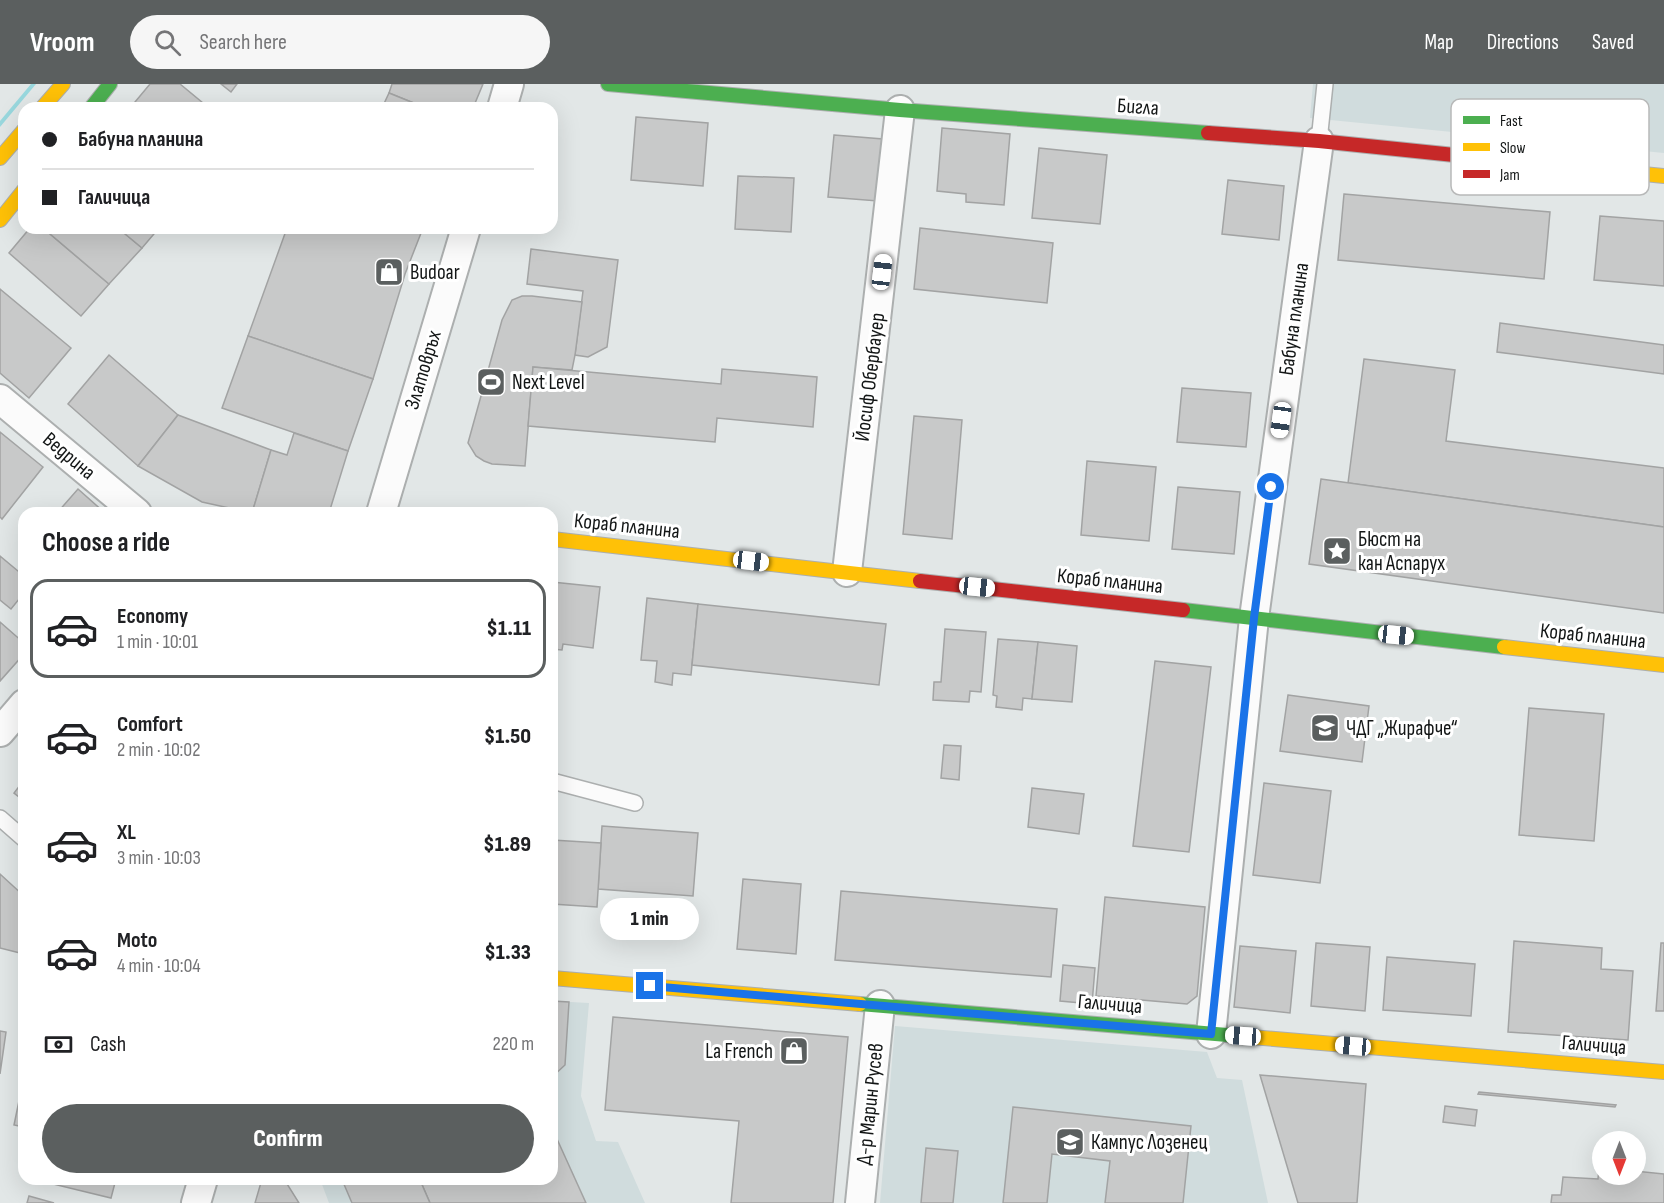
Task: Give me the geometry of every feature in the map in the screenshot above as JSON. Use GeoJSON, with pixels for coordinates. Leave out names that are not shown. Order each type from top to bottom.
{"type":"FeatureCollection","features":[{"type":"Feature","properties":{"kind":"street"},"geometry":{"type":"LineString","coordinates":[[47,102],[63,84]]}},
{"type":"Feature","properties":{"kind":"street"},"geometry":{"type":"LineString","coordinates":[[96,102],[110,84]]}},
{"type":"Feature","properties":{"kind":"street"},"geometry":{"type":"LineString","coordinates":[[504,102],[509,84]]}},
{"type":"Feature","properties":{"kind":"street","name":"Бигла"},"geometry":{"type":"LineString","coordinates":[[608,84],[900,110],[1319,141],[1451,155]]}},
{"type":"Feature","properties":{"kind":"street","name":"Йосиф Обербауер"},"geometry":{"type":"LineString","coordinates":[[847,572],[900,110]]}},
{"type":"Feature","properties":{"kind":"street"},"geometry":{"type":"LineString","coordinates":[[0,158],[18,137]]}},
{"type":"Feature","properties":{"kind":"street","name":"Бабуна планина"},"geometry":{"type":"LineString","coordinates":[[1211,1034],[1254,618],[1319,141]]}},
{"type":"Feature","properties":{"kind":"street","name":"Бигла"},"geometry":{"type":"LineString","coordinates":[[1649,175],[1664,176]]}},
{"type":"Feature","properties":{"kind":"street"},"geometry":{"type":"LineString","coordinates":[[0,220],[18,198]]}},
{"type":"Feature","properties":{"kind":"street","name":"Златовръх"},"geometry":{"type":"LineString","coordinates":[[383,507],[464,234]]}},
{"type":"Feature","properties":{"kind":"street","name":"Ведрина"},"geometry":{"type":"LineString","coordinates":[[0,399],[130,507]]}},
{"type":"Feature","properties":{"kind":"street","name":"Кораб планина"},"geometry":{"type":"LineString","coordinates":[[558,539],[1664,665]]}},
{"type":"Feature","properties":{"kind":"street"},"geometry":{"type":"LineString","coordinates":[[0,732],[18,711]]}},
{"type":"Feature","properties":{"kind":"street","name":"Галичица"},"geometry":{"type":"LineString","coordinates":[[558,978],[1664,1072]]}},
{"type":"Feature","properties":{"kind":"street","name":"Д-р Марин Русев"},"geometry":{"type":"LineString","coordinates":[[860,1203],[880,1005]]}},
{"type":"Feature","properties":{"kind":"street"},"geometry":{"type":"LineString","coordinates":[[196,1203],[201,1185]]}},
{"type":"Feature","properties":{"kind":"lane"},"geometry":{"type":"LineString","coordinates":[[1319,141],[1325,84]]}},
{"type":"Feature","properties":{"kind":"lane"},"geometry":{"type":"LineString","coordinates":[[558,783],[635,803]]}},
{"type":"Feature","properties":{"kind":"lane"},"geometry":{"type":"LineString","coordinates":[[0,818],[18,834]]}},
{"type":"Feature","properties":{"kind":"shaded area"},"geometry":{"type":"Polygon","coordinates":[[[31,84],[36,84],[21,102],[18,102],[18,106],[0,127],[0,121],[31,84]]]}},
{"type":"Feature","properties":{"kind":"shaded area"},"geometry":{"type":"Polygon","coordinates":[[[1313,84],[1664,84],[1664,153],[1649,152],[1649,99],[1451,99],[1451,132],[1310,118],[1313,84]]]}},
{"type":"Feature","properties":{"kind":"shaded area"},"geometry":{"type":"Polygon","coordinates":[[[558,1001],[589,1003],[581,1096],[596,1141],[618,1142],[645,1203],[329,1203],[322,1185],[558,1185],[558,1001]]]}},
{"type":"Feature","properties":{"kind":"shaded area","name":"Кампус Лозенец"},"geometry":{"type":"Polygon","coordinates":[[[895,1026],[1207,1052],[1217,1078],[1242,1080],[1268,1203],[880,1203],[895,1026]]]}},
{"type":"Feature","properties":{"kind":"building"},"geometry":{"type":"Polygon","coordinates":[[[150,84],[180,84],[202,102],[135,102],[150,84]]]}},
{"type":"Feature","properties":{"kind":"building"},"geometry":{"type":"Polygon","coordinates":[[[221,84],[237,84],[231,92],[221,84]]]}},
{"type":"Feature","properties":{"kind":"building"},"geometry":{"type":"Polygon","coordinates":[[[392,84],[483,84],[476,102],[411,102],[389,93],[392,84]]]}},
{"type":"Feature","properties":{"kind":"building"},"geometry":{"type":"Polygon","coordinates":[[[389,93],[411,102],[385,102],[389,93]]]}},
{"type":"Feature","properties":{"kind":"building"},"geometry":{"type":"Polygon","coordinates":[[[636,117],[708,123],[703,186],[631,180],[636,117]]]}},
{"type":"Feature","properties":{"kind":"building"},"geometry":{"type":"Polygon","coordinates":[[[942,128],[1010,134],[1004,205],[966,202],[966,194],[937,191],[942,128]]]}},
{"type":"Feature","properties":{"kind":"building"},"geometry":{"type":"Polygon","coordinates":[[[834,135],[883,139],[878,201],[828,197],[834,135]]]}},
{"type":"Feature","properties":{"kind":"building"},"geometry":{"type":"Polygon","coordinates":[[[1039,148],[1107,155],[1100,224],[1032,218],[1039,148]]]}},
{"type":"Feature","properties":{"kind":"building"},"geometry":{"type":"Polygon","coordinates":[[[738,176],[794,178],[791,232],[735,229],[738,176]]]}},
{"type":"Feature","properties":{"kind":"building"},"geometry":{"type":"Polygon","coordinates":[[[1228,180],[1284,186],[1279,240],[1222,234],[1228,180]]]}},
{"type":"Feature","properties":{"kind":"building"},"geometry":{"type":"Polygon","coordinates":[[[1344,194],[1550,212],[1544,279],[1338,260],[1344,194]]]}},
{"type":"Feature","properties":{"kind":"building"},"geometry":{"type":"Polygon","coordinates":[[[1600,216],[1664,221],[1664,286],[1594,280],[1600,216]]]}},
{"type":"Feature","properties":{"kind":"building"},"geometry":{"type":"Polygon","coordinates":[[[920,228],[1053,243],[1047,303],[914,289],[920,228]]]}},
{"type":"Feature","properties":{"kind":"building"},"geometry":{"type":"Polygon","coordinates":[[[25,234],[50,234],[109,284],[81,316],[9,253],[25,234]]]}},
{"type":"Feature","properties":{"kind":"building"},"geometry":{"type":"Polygon","coordinates":[[[50,234],[125,234],[142,248],[109,284],[50,234]]]}},
{"type":"Feature","properties":{"kind":"building"},"geometry":{"type":"Polygon","coordinates":[[[125,234],[154,234],[142,248],[125,234]]]}},
{"type":"Feature","properties":{"kind":"building"},"geometry":{"type":"Polygon","coordinates":[[[285,234],[421,234],[405,274],[373,379],[248,336],[285,234]]]}},
{"type":"Feature","properties":{"kind":"building"},"geometry":{"type":"Polygon","coordinates":[[[531,249],[618,260],[607,347],[588,357],[575,355],[583,291],[527,284],[531,249]]]}},
{"type":"Feature","properties":{"kind":"building"},"geometry":{"type":"Polygon","coordinates":[[[0,289],[71,348],[29,398],[0,373],[0,289]]]}},
{"type":"Feature","properties":{"kind":"building"},"geometry":{"type":"Polygon","coordinates":[[[522,296],[582,302],[575,355],[572,370],[533,367],[525,466],[492,464],[476,456],[468,443],[502,320],[512,300],[522,296]]]}},
{"type":"Feature","properties":{"kind":"building"},"geometry":{"type":"Polygon","coordinates":[[[1500,323],[1664,345],[1664,374],[1497,352],[1500,323]]]}},
{"type":"Feature","properties":{"kind":"building"},"geometry":{"type":"Polygon","coordinates":[[[248,336],[373,379],[348,451],[222,408],[248,336]]]}},
{"type":"Feature","properties":{"kind":"building"},"geometry":{"type":"Polygon","coordinates":[[[109,355],[178,415],[138,466],[68,404],[109,355]]]}},
{"type":"Feature","properties":{"kind":"building"},"geometry":{"type":"Polygon","coordinates":[[[1364,359],[1455,370],[1446,441],[1664,468],[1664,527],[1348,483],[1364,359]]]}},
{"type":"Feature","properties":{"kind":"building"},"geometry":{"type":"Polygon","coordinates":[[[533,367],[721,384],[722,369],[817,377],[813,427],[717,418],[715,442],[528,426],[533,367]]]}},
{"type":"Feature","properties":{"kind":"building"},"geometry":{"type":"Polygon","coordinates":[[[1182,388],[1251,393],[1246,447],[1177,442],[1182,388]]]}},
{"type":"Feature","properties":{"kind":"building"},"geometry":{"type":"Polygon","coordinates":[[[178,415],[271,450],[254,507],[225,507],[202,502],[138,466],[178,415]]]}},
{"type":"Feature","properties":{"kind":"building"},"geometry":{"type":"Polygon","coordinates":[[[914,416],[962,420],[952,539],[903,534],[914,416]]]}},
{"type":"Feature","properties":{"kind":"building"},"geometry":{"type":"Polygon","coordinates":[[[0,432],[43,467],[2,519],[0,517],[0,432]]]}},
{"type":"Feature","properties":{"kind":"building"},"geometry":{"type":"Polygon","coordinates":[[[294,433],[348,451],[331,507],[254,507],[271,450],[287,455],[294,433]]]}},
{"type":"Feature","properties":{"kind":"building"},"geometry":{"type":"Polygon","coordinates":[[[1087,461],[1156,467],[1149,541],[1081,535],[1087,461]]]}},
{"type":"Feature","properties":{"kind":"building"},"geometry":{"type":"Polygon","coordinates":[[[1321,479],[1664,527],[1664,613],[1309,564],[1321,479]]]}},
{"type":"Feature","properties":{"kind":"building"},"geometry":{"type":"Polygon","coordinates":[[[1178,487],[1240,492],[1234,554],[1172,549],[1178,487]]]}},
{"type":"Feature","properties":{"kind":"building"},"geometry":{"type":"Polygon","coordinates":[[[78,489],[98,507],[62,507],[78,489]]]}},
{"type":"Feature","properties":{"kind":"building"},"geometry":{"type":"Polygon","coordinates":[[[0,556],[18,571],[18,600],[11,609],[0,600],[0,556]]]}},
{"type":"Feature","properties":{"kind":"building"},"geometry":{"type":"Polygon","coordinates":[[[558,583],[600,587],[593,648],[563,644],[562,650],[558,650],[558,583]]]}},
{"type":"Feature","properties":{"kind":"building"},"geometry":{"type":"Polygon","coordinates":[[[647,598],[698,604],[691,675],[673,673],[672,685],[655,682],[657,661],[641,660],[647,598]]]}},
{"type":"Feature","properties":{"kind":"building"},"geometry":{"type":"Polygon","coordinates":[[[698,604],[886,624],[879,685],[692,665],[698,604]]]}},
{"type":"Feature","properties":{"kind":"building"},"geometry":{"type":"Polygon","coordinates":[[[0,622],[18,638],[18,661],[0,681],[0,622]]]}},
{"type":"Feature","properties":{"kind":"building"},"geometry":{"type":"Polygon","coordinates":[[[945,629],[986,632],[981,692],[970,691],[969,702],[933,700],[934,682],[941,682],[945,629]]]}},
{"type":"Feature","properties":{"kind":"building"},"geometry":{"type":"Polygon","coordinates":[[[998,639],[1038,642],[1032,699],[1023,698],[1022,710],[996,707],[997,696],[993,695],[998,639]]]}},
{"type":"Feature","properties":{"kind":"building"},"geometry":{"type":"Polygon","coordinates":[[[1038,642],[1077,646],[1072,702],[1032,699],[1038,642]]]}},
{"type":"Feature","properties":{"kind":"building"},"geometry":{"type":"Polygon","coordinates":[[[1155,661],[1211,667],[1189,852],[1133,846],[1155,661]]]}},
{"type":"Feature","properties":{"kind":"building","name":"ЧДГ „Жирафче“"},"geometry":{"type":"Polygon","coordinates":[[[1288,695],[1369,706],[1362,762],[1280,751],[1288,695]]]}},
{"type":"Feature","properties":{"kind":"building"},"geometry":{"type":"Polygon","coordinates":[[[1529,708],[1604,714],[1594,841],[1519,835],[1529,708]]]}},
{"type":"Feature","properties":{"kind":"building"},"geometry":{"type":"Polygon","coordinates":[[[944,745],[961,746],[959,780],[941,778],[944,745]]]}},
{"type":"Feature","properties":{"kind":"building"},"geometry":{"type":"Polygon","coordinates":[[[1264,783],[1331,791],[1320,883],[1253,875],[1264,783]]]}},
{"type":"Feature","properties":{"kind":"building"},"geometry":{"type":"Polygon","coordinates":[[[1032,788],[1084,794],[1079,834],[1028,827],[1032,788]]]}},
{"type":"Feature","properties":{"kind":"building"},"geometry":{"type":"Polygon","coordinates":[[[602,826],[698,833],[693,896],[598,889],[602,826]]]}},
{"type":"Feature","properties":{"kind":"building"},"geometry":{"type":"Polygon","coordinates":[[[558,840],[601,843],[597,907],[558,904],[558,840]]]}},
{"type":"Feature","properties":{"kind":"building"},"geometry":{"type":"Polygon","coordinates":[[[0,874],[18,890],[18,952],[0,948],[0,874]]]}},
{"type":"Feature","properties":{"kind":"building"},"geometry":{"type":"Polygon","coordinates":[[[743,879],[801,884],[796,954],[737,949],[743,879]]]}},
{"type":"Feature","properties":{"kind":"building"},"geometry":{"type":"Polygon","coordinates":[[[841,891],[1057,909],[1051,977],[835,960],[841,891]]]}},
{"type":"Feature","properties":{"kind":"building"},"geometry":{"type":"Polygon","coordinates":[[[1105,897],[1205,907],[1197,996],[1187,1004],[1096,996],[1105,897]]]}},
{"type":"Feature","properties":{"kind":"building"},"geometry":{"type":"Polygon","coordinates":[[[1514,941],[1602,948],[1601,969],[1633,971],[1628,1040],[1508,1032],[1514,941]]]}},
{"type":"Feature","properties":{"kind":"building"},"geometry":{"type":"Polygon","coordinates":[[[1316,943],[1370,947],[1365,1011],[1311,1006],[1316,943]]]}},
{"type":"Feature","properties":{"kind":"building"},"geometry":{"type":"Polygon","coordinates":[[[1661,943],[1664,943],[1664,1011],[1656,1011],[1661,943]]]}},
{"type":"Feature","properties":{"kind":"building"},"geometry":{"type":"Polygon","coordinates":[[[1240,946],[1296,951],[1290,1013],[1234,1007],[1240,946]]]}},
{"type":"Feature","properties":{"kind":"building"},"geometry":{"type":"Polygon","coordinates":[[[1387,957],[1475,964],[1471,1016],[1383,1010],[1387,957]]]}},
{"type":"Feature","properties":{"kind":"building"},"geometry":{"type":"Polygon","coordinates":[[[1063,965],[1095,968],[1092,1004],[1060,1001],[1063,965]]]}},
{"type":"Feature","properties":{"kind":"building"},"geometry":{"type":"Polygon","coordinates":[[[558,1001],[569,1002],[565,1065],[558,1071],[558,1001]]]}},
{"type":"Feature","properties":{"kind":"building"},"geometry":{"type":"Polygon","coordinates":[[[613,1017],[848,1037],[833,1203],[731,1203],[739,1121],[605,1110],[613,1017]]]}},
{"type":"Feature","properties":{"kind":"building"},"geometry":{"type":"Polygon","coordinates":[[[0,1031],[6,1032],[0,1074],[0,1031]]]}},
{"type":"Feature","properties":{"kind":"building"},"geometry":{"type":"Polygon","coordinates":[[[1260,1075],[1366,1084],[1357,1203],[1298,1203],[1260,1075]]]}},
{"type":"Feature","properties":{"kind":"building"},"geometry":{"type":"Polygon","coordinates":[[[1479,1092],[1616,1105],[1615,1107],[1478,1094],[1479,1092]]]}},
{"type":"Feature","properties":{"kind":"building"},"geometry":{"type":"Polygon","coordinates":[[[18,1106],[18,1126],[14,1125],[18,1106]]]}},
{"type":"Feature","properties":{"kind":"building"},"geometry":{"type":"Polygon","coordinates":[[[1445,1106],[1477,1110],[1475,1126],[1443,1122],[1445,1106]]]}},
{"type":"Feature","properties":{"kind":"building"},"geometry":{"type":"Polygon","coordinates":[[[1013,1107],[1191,1126],[1183,1203],[1105,1203],[1110,1161],[1052,1154],[1047,1203],[1003,1203],[1013,1107]]]}},
{"type":"Feature","properties":{"kind":"building"},"geometry":{"type":"Polygon","coordinates":[[[558,1141],[586,1203],[430,1203],[422,1185],[558,1185],[558,1141]]]}},
{"type":"Feature","properties":{"kind":"building"},"geometry":{"type":"Polygon","coordinates":[[[926,1148],[958,1151],[953,1203],[921,1203],[926,1148]]]}},
{"type":"Feature","properties":{"kind":"building"},"geometry":{"type":"Polygon","coordinates":[[[1646,1172],[1664,1174],[1664,1203],[1551,1203],[1552,1195],[1561,1195],[1563,1177],[1592,1179],[1592,1185],[1646,1185],[1646,1172]]]}},
{"type":"Feature","properties":{"kind":"building"},"geometry":{"type":"Polygon","coordinates":[[[57,1185],[114,1185],[111,1198],[57,1185]]]}},
{"type":"Feature","properties":{"kind":"building"},"geometry":{"type":"Polygon","coordinates":[[[260,1185],[288,1185],[299,1203],[255,1203],[260,1185]]]}},
{"type":"Feature","properties":{"kind":"building"},"geometry":{"type":"Polygon","coordinates":[[[344,1185],[422,1185],[430,1203],[352,1203],[344,1185]]]}},
{"type":"Feature","properties":{"kind":"building"},"geometry":{"type":"Polygon","coordinates":[[[29,1196],[54,1203],[27,1203],[29,1196]]]}},
{"type":"Feature","properties":{"kind":"traffic: fast"},"geometry":{"type":"LineString","coordinates":[[96,102],[110,84]]}},
{"type":"Feature","properties":{"kind":"traffic: fast"},"geometry":{"type":"LineString","coordinates":[[608,84],[900,110],[1208,133]]}},
{"type":"Feature","properties":{"kind":"traffic: fast"},"geometry":{"type":"LineString","coordinates":[[1183,610],[1504,647]]}},
{"type":"Feature","properties":{"kind":"traffic: fast"},"geometry":{"type":"LineString","coordinates":[[860,1004],[1251,1037]]}},
{"type":"Feature","properties":{"kind":"traffic: slow"},"geometry":{"type":"LineString","coordinates":[[47,102],[63,84]]}},
{"type":"Feature","properties":{"kind":"traffic: slow"},"geometry":{"type":"LineString","coordinates":[[0,158],[18,137]]}},
{"type":"Feature","properties":{"kind":"traffic: slow"},"geometry":{"type":"LineString","coordinates":[[1649,175],[1664,176]]}},
{"type":"Feature","properties":{"kind":"traffic: slow"},"geometry":{"type":"LineString","coordinates":[[0,220],[18,198]]}},
{"type":"Feature","properties":{"kind":"traffic: slow"},"geometry":{"type":"LineString","coordinates":[[558,540],[920,581]]}},
{"type":"Feature","properties":{"kind":"traffic: slow"},"geometry":{"type":"LineString","coordinates":[[1504,647],[1664,665]]}},
{"type":"Feature","properties":{"kind":"traffic: slow"},"geometry":{"type":"LineString","coordinates":[[558,979],[860,1004]]}},
{"type":"Feature","properties":{"kind":"traffic: slow"},"geometry":{"type":"LineString","coordinates":[[1251,1037],[1664,1072]]}},
{"type":"Feature","properties":{"kind":"traffic: jam"},"geometry":{"type":"LineString","coordinates":[[1208,133],[1319,141],[1451,155]]}},
{"type":"Feature","properties":{"kind":"traffic: jam"},"geometry":{"type":"LineString","coordinates":[[920,581],[1183,610]]}},
{"type":"Feature","properties":{"kind":"place","name":"Budoar"},"geometry":{"type":"Point","coordinates":[389,272]}},
{"type":"Feature","properties":{"kind":"place","name":"Next Level"},"geometry":{"type":"Point","coordinates":[491,382]}},
{"type":"Feature","properties":{"kind":"place","name":"Бюст на кан Аспарух"},"geometry":{"type":"Point","coordinates":[1337,551]}},
{"type":"Feature","properties":{"kind":"place","name":"ЧДГ „Жирафче“"},"geometry":{"type":"Point","coordinates":[1325,728]}},
{"type":"Feature","properties":{"kind":"place","name":"La French"},"geometry":{"type":"Point","coordinates":[794,1051]}},
{"type":"Feature","properties":{"kind":"place","name":"Кампус Лозенец"},"geometry":{"type":"Point","coordinates":[1070,1142]}},
{"type":"Feature","properties":{"kind":"route"},"geometry":{"type":"LineString","coordinates":[[650,986],[1211,1034],[1254,618],[1271,487]]}}]}
